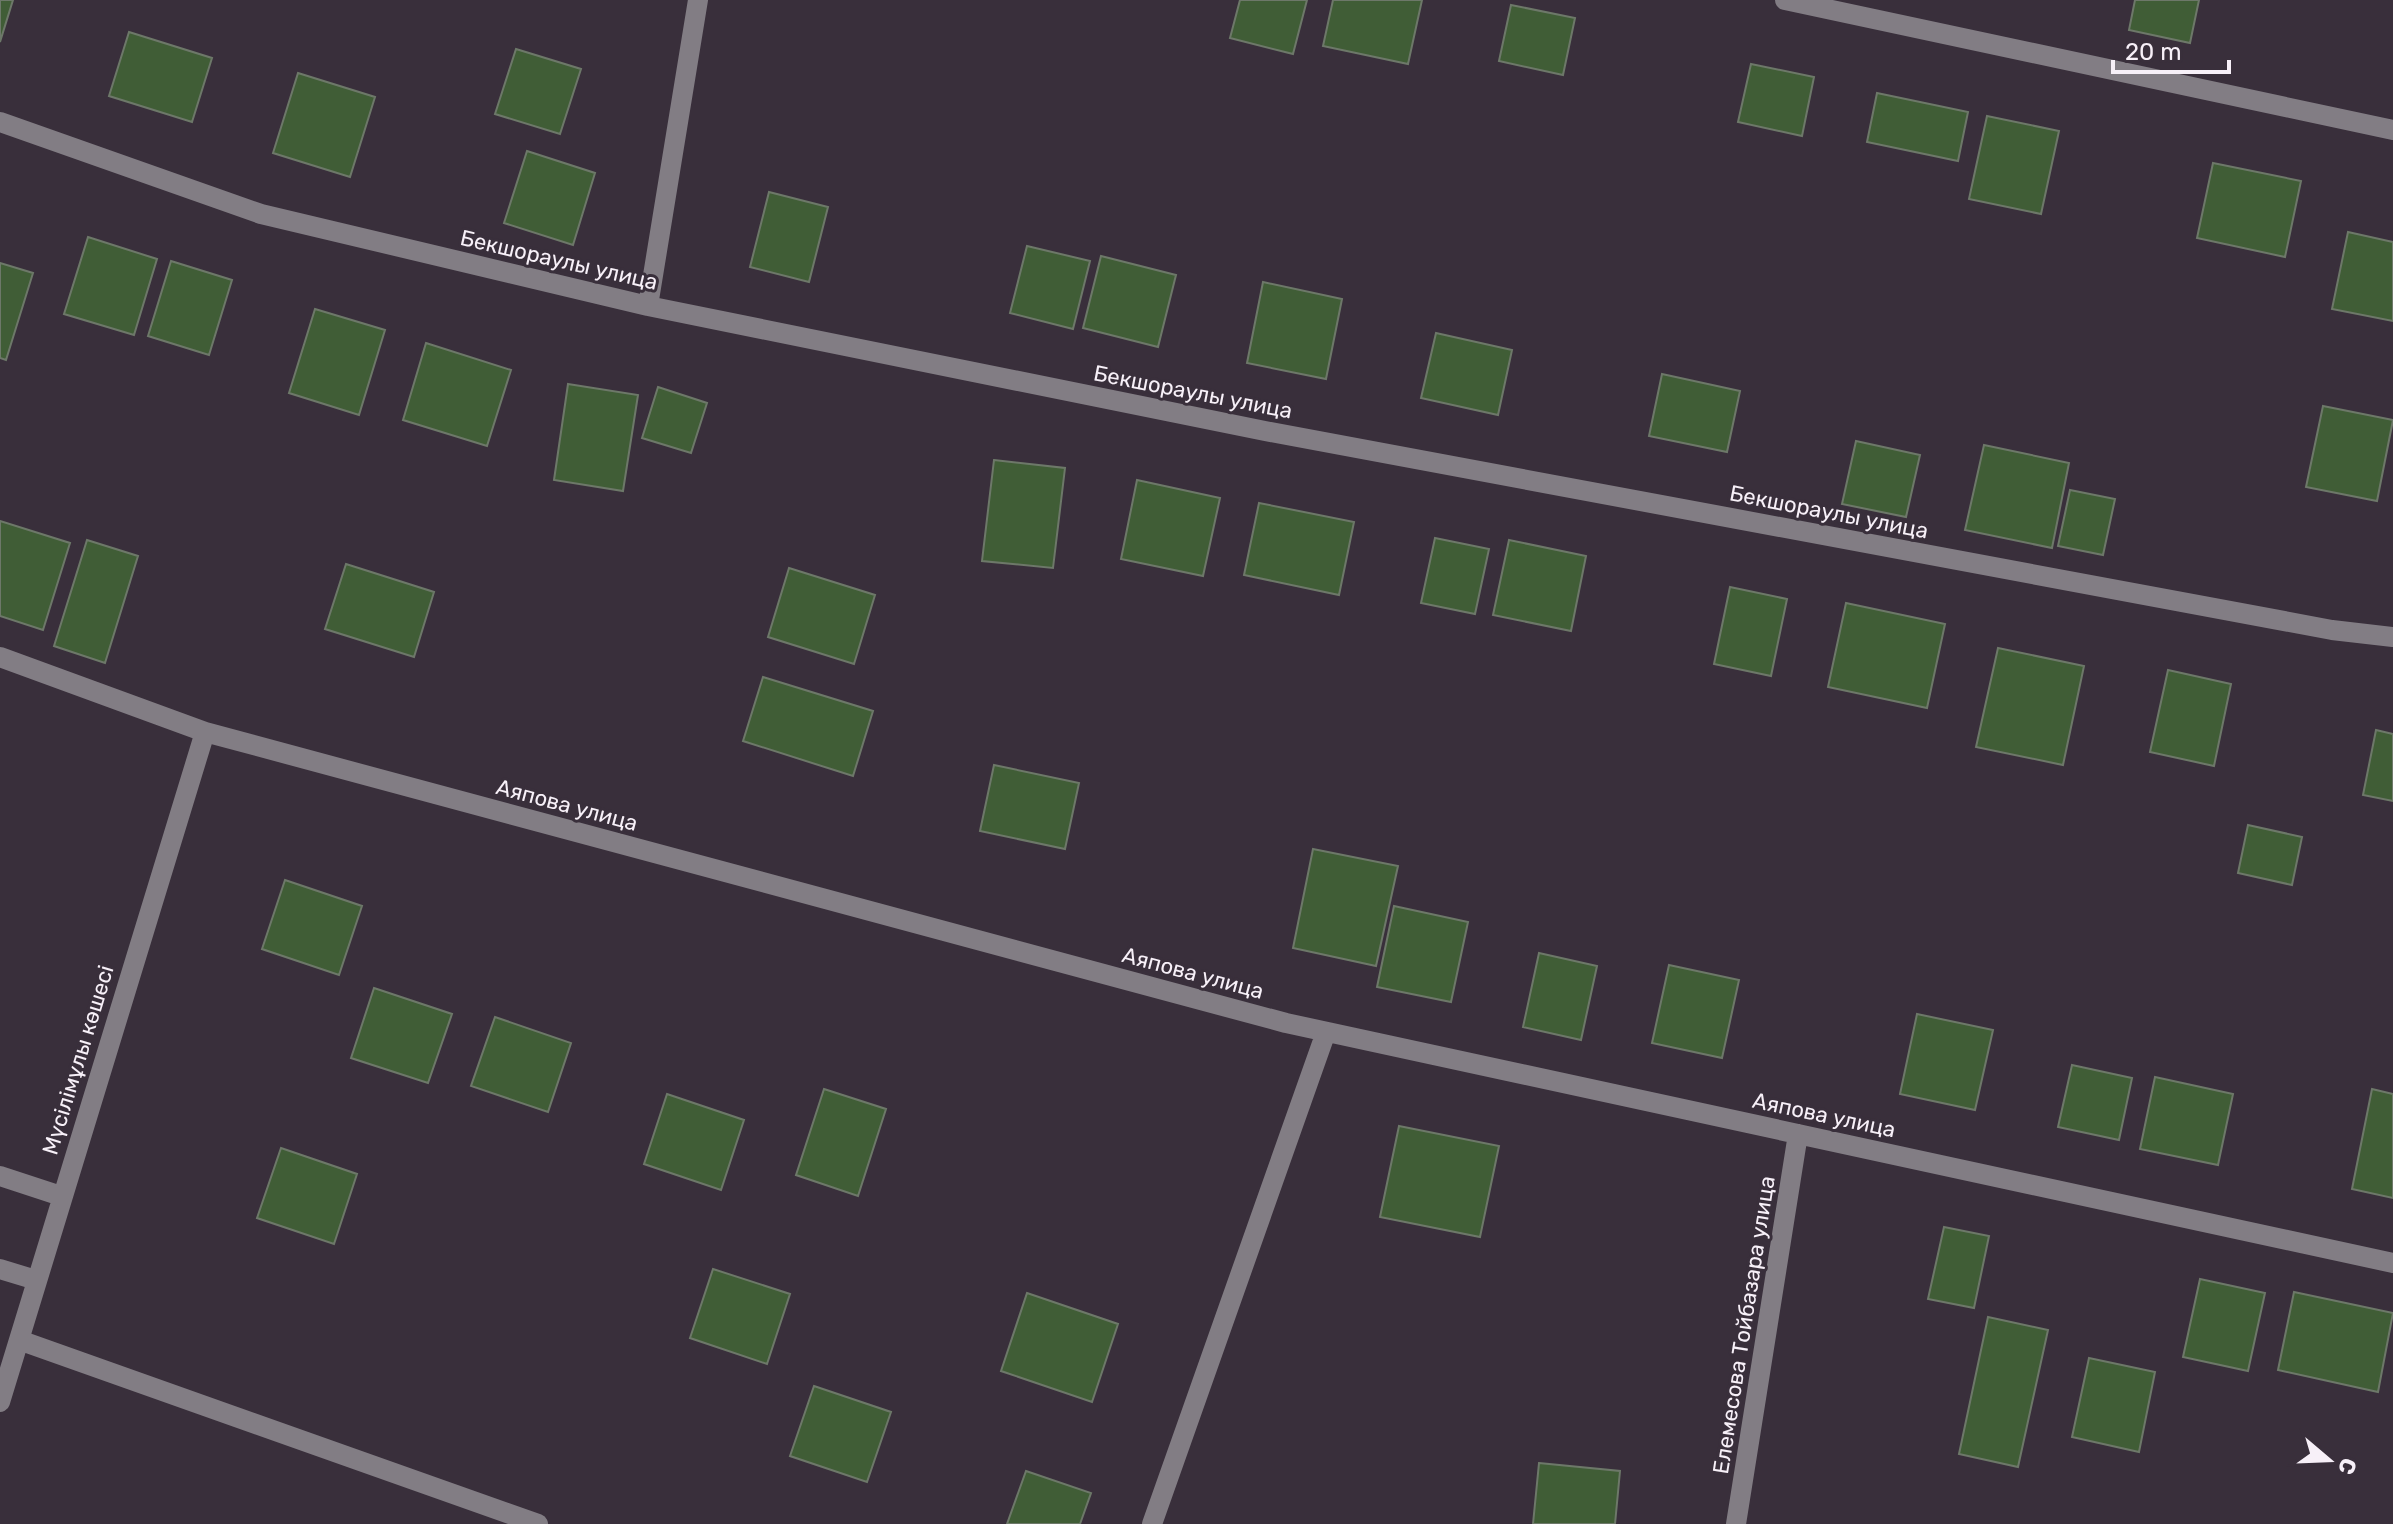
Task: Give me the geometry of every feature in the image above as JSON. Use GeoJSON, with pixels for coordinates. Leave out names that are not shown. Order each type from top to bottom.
{"type":"FeatureCollection","features":[{"type":"Feature","properties":{"kind":"street"},"geometry":{"type":"LineString","coordinates":[[648,306],[698,0]]}},
{"type":"Feature","properties":{"kind":"street"},"geometry":{"type":"LineString","coordinates":[[1785,0],[2393,130]]}},
{"type":"Feature","properties":{"kind":"street","name":"Бекшораулы улица"},"geometry":{"type":"LineString","coordinates":[[0,122],[261,214],[648,306],[1280,434],[2316,627],[2393,637]]}},
{"type":"Feature","properties":{"kind":"street","name":"Аяпова улица"},"geometry":{"type":"LineString","coordinates":[[0,657],[205,732],[1286,1023],[2393,1263]]}},
{"type":"Feature","properties":{"kind":"street","name":"Мүсілімұлы көшесі"},"geometry":{"type":"LineString","coordinates":[[0,1402],[205,732]]}},
{"type":"Feature","properties":{"kind":"street"},"geometry":{"type":"LineString","coordinates":[[1152,1524],[1326,1032]]}},
{"type":"Feature","properties":{"kind":"street","name":"Елемесова Тойбазара улица"},"geometry":{"type":"LineString","coordinates":[[1736,1524],[1798,1134]]}},
{"type":"Feature","properties":{"kind":"street"},"geometry":{"type":"LineString","coordinates":[[0,1176],[61,1196]]}},
{"type":"Feature","properties":{"kind":"street"},"geometry":{"type":"LineString","coordinates":[[0,1269],[36,1280]]}},
{"type":"Feature","properties":{"kind":"street"},"geometry":{"type":"LineString","coordinates":[[19,1340],[538,1524]]}},
{"type":"Feature","properties":{"kind":"building"},"geometry":{"type":"Polygon","coordinates":[[[0,0],[13,0],[0,42],[0,0]]]}},
{"type":"Feature","properties":{"kind":"building"},"geometry":{"type":"Polygon","coordinates":[[[1240,0],[1307,0],[1293,54],[1230,38],[1240,0]]]}},
{"type":"Feature","properties":{"kind":"building"},"geometry":{"type":"Polygon","coordinates":[[[1333,0],[1422,0],[1408,64],[1323,46],[1333,0]]]}},
{"type":"Feature","properties":{"kind":"building"},"geometry":{"type":"Polygon","coordinates":[[[2135,0],[2199,0],[2190,43],[2129,30],[2135,0]]]}},
{"type":"Feature","properties":{"kind":"building"},"geometry":{"type":"Polygon","coordinates":[[[1511,5],[1575,18],[1563,75],[1499,61],[1511,5]]]}},
{"type":"Feature","properties":{"kind":"building"},"geometry":{"type":"Polygon","coordinates":[[[129,32],[212,58],[192,122],[109,96],[129,32]]]}},
{"type":"Feature","properties":{"kind":"building"},"geometry":{"type":"Polygon","coordinates":[[[516,49],[581,69],[560,134],[495,114],[516,49]]]}},
{"type":"Feature","properties":{"kind":"building"},"geometry":{"type":"Polygon","coordinates":[[[1751,64],[1814,77],[1802,136],[1738,122],[1751,64]]]}},
{"type":"Feature","properties":{"kind":"building"},"geometry":{"type":"Polygon","coordinates":[[[298,73],[375,97],[350,177],[273,153],[298,73]]]}},
{"type":"Feature","properties":{"kind":"building"},"geometry":{"type":"Polygon","coordinates":[[[1877,93],[1968,112],[1958,161],[1867,142],[1877,93]]]}},
{"type":"Feature","properties":{"kind":"building"},"geometry":{"type":"Polygon","coordinates":[[[1987,116],[2059,131],[2041,214],[1969,199],[1987,116]]]}},
{"type":"Feature","properties":{"kind":"building"},"geometry":{"type":"Polygon","coordinates":[[[527,151],[595,173],[573,245],[504,223],[527,151]]]}},
{"type":"Feature","properties":{"kind":"building"},"geometry":{"type":"Polygon","coordinates":[[[2213,163],[2301,181],[2285,257],[2197,238],[2213,163]]]}},
{"type":"Feature","properties":{"kind":"building"},"geometry":{"type":"Polygon","coordinates":[[[769,192],[828,207],[809,282],[750,267],[769,192]]]}},
{"type":"Feature","properties":{"kind":"building"},"geometry":{"type":"Polygon","coordinates":[[[2348,232],[2393,242],[2393,321],[2332,309],[2348,232]]]}},
{"type":"Feature","properties":{"kind":"building"},"geometry":{"type":"Polygon","coordinates":[[[88,237],[157,259],[134,335],[64,314],[88,237]]]}},
{"type":"Feature","properties":{"kind":"building"},"geometry":{"type":"Polygon","coordinates":[[[1027,246],[1090,261],[1073,329],[1010,313],[1027,246]]]}},
{"type":"Feature","properties":{"kind":"building"},"geometry":{"type":"Polygon","coordinates":[[[1101,256],[1176,275],[1158,347],[1083,328],[1101,256]]]}},
{"type":"Feature","properties":{"kind":"building"},"geometry":{"type":"Polygon","coordinates":[[[171,261],[232,280],[209,355],[148,336],[171,261]]]}},
{"type":"Feature","properties":{"kind":"building"},"geometry":{"type":"Polygon","coordinates":[[[0,263],[33,273],[6,360],[0,358],[0,263]]]}},
{"type":"Feature","properties":{"kind":"building"},"geometry":{"type":"Polygon","coordinates":[[[1263,282],[1342,299],[1326,379],[1247,363],[1263,282]]]}},
{"type":"Feature","properties":{"kind":"building"},"geometry":{"type":"Polygon","coordinates":[[[315,309],[385,330],[359,415],[289,393],[315,309]]]}},
{"type":"Feature","properties":{"kind":"building"},"geometry":{"type":"Polygon","coordinates":[[[1436,333],[1512,350],[1498,415],[1421,398],[1436,333]]]}},
{"type":"Feature","properties":{"kind":"building"},"geometry":{"type":"Polygon","coordinates":[[[426,343],[511,370],[487,446],[403,420],[426,343]]]}},
{"type":"Feature","properties":{"kind":"building"},"geometry":{"type":"Polygon","coordinates":[[[1662,374],[1740,391],[1727,452],[1649,436],[1662,374]]]}},
{"type":"Feature","properties":{"kind":"building"},"geometry":{"type":"Polygon","coordinates":[[[568,384],[638,395],[623,491],[554,480],[568,384]]]}},
{"type":"Feature","properties":{"kind":"building"},"geometry":{"type":"Polygon","coordinates":[[[658,387],[707,403],[691,453],[642,438],[658,387]]]}},
{"type":"Feature","properties":{"kind":"building"},"geometry":{"type":"Polygon","coordinates":[[[2323,406],[2393,420],[2377,501],[2306,487],[2323,406]]]}},
{"type":"Feature","properties":{"kind":"building"},"geometry":{"type":"Polygon","coordinates":[[[1856,441],[1920,455],[1906,517],[1842,504],[1856,441]]]}},
{"type":"Feature","properties":{"kind":"building"},"geometry":{"type":"Polygon","coordinates":[[[1984,445],[2069,463],[2052,548],[1965,530],[1984,445]]]}},
{"type":"Feature","properties":{"kind":"building"},"geometry":{"type":"Polygon","coordinates":[[[994,460],[1065,468],[1053,568],[982,561],[994,460]]]}},
{"type":"Feature","properties":{"kind":"building"},"geometry":{"type":"Polygon","coordinates":[[[1137,480],[1220,498],[1203,576],[1121,559],[1137,480]]]}},
{"type":"Feature","properties":{"kind":"building"},"geometry":{"type":"Polygon","coordinates":[[[2070,490],[2115,499],[2103,555],[2058,546],[2070,490]]]}},
{"type":"Feature","properties":{"kind":"building"},"geometry":{"type":"Polygon","coordinates":[[[1259,503],[1354,522],[1339,595],[1244,575],[1259,503]]]}},
{"type":"Feature","properties":{"kind":"building"},"geometry":{"type":"Polygon","coordinates":[[[0,521],[70,543],[43,630],[0,616],[0,521]]]}},
{"type":"Feature","properties":{"kind":"building"},"geometry":{"type":"Polygon","coordinates":[[[1435,538],[1489,549],[1475,614],[1421,603],[1435,538]]]}},
{"type":"Feature","properties":{"kind":"building"},"geometry":{"type":"Polygon","coordinates":[[[87,540],[138,556],[105,663],[54,646],[87,540]]]}},
{"type":"Feature","properties":{"kind":"building"},"geometry":{"type":"Polygon","coordinates":[[[1509,540],[1586,556],[1571,631],[1493,615],[1509,540]]]}},
{"type":"Feature","properties":{"kind":"building"},"geometry":{"type":"Polygon","coordinates":[[[346,564],[434,592],[414,657],[325,629],[346,564]]]}},
{"type":"Feature","properties":{"kind":"building"},"geometry":{"type":"Polygon","coordinates":[[[789,568],[875,595],[854,664],[768,637],[789,568]]]}},
{"type":"Feature","properties":{"kind":"building"},"geometry":{"type":"Polygon","coordinates":[[[1730,587],[1787,599],[1771,676],[1714,664],[1730,587]]]}},
{"type":"Feature","properties":{"kind":"building"},"geometry":{"type":"Polygon","coordinates":[[[1846,603],[1945,624],[1927,708],[1828,687],[1846,603]]]}},
{"type":"Feature","properties":{"kind":"building"},"geometry":{"type":"Polygon","coordinates":[[[1998,648],[2084,666],[2063,765],[1976,747],[1998,648]]]}},
{"type":"Feature","properties":{"kind":"building"},"geometry":{"type":"Polygon","coordinates":[[[2168,670],[2231,684],[2214,766],[2150,752],[2168,670]]]}},
{"type":"Feature","properties":{"kind":"building"},"geometry":{"type":"Polygon","coordinates":[[[763,677],[873,711],[853,776],[743,741],[763,677]]]}},
{"type":"Feature","properties":{"kind":"building"},"geometry":{"type":"Polygon","coordinates":[[[2376,730],[2393,734],[2393,801],[2363,795],[2376,730]]]}},
{"type":"Feature","properties":{"kind":"building"},"geometry":{"type":"Polygon","coordinates":[[[994,765],[1079,783],[1065,849],[980,831],[994,765]]]}},
{"type":"Feature","properties":{"kind":"building"},"geometry":{"type":"Polygon","coordinates":[[[2248,825],[2302,837],[2292,885],[2238,873],[2248,825]]]}},
{"type":"Feature","properties":{"kind":"building"},"geometry":{"type":"Polygon","coordinates":[[[1313,849],[1398,866],[1376,966],[1293,948],[1313,849]]]}},
{"type":"Feature","properties":{"kind":"building"},"geometry":{"type":"Polygon","coordinates":[[[285,880],[362,906],[339,975],[262,949],[285,880]]]}},
{"type":"Feature","properties":{"kind":"building"},"geometry":{"type":"Polygon","coordinates":[[[1394,906],[1468,922],[1451,1002],[1377,987],[1394,906]]]}},
{"type":"Feature","properties":{"kind":"building"},"geometry":{"type":"Polygon","coordinates":[[[1539,953],[1597,966],[1581,1040],[1523,1027],[1539,953]]]}},
{"type":"Feature","properties":{"kind":"building"},"geometry":{"type":"Polygon","coordinates":[[[1669,965],[1739,980],[1722,1058],[1652,1043],[1669,965]]]}},
{"type":"Feature","properties":{"kind":"building"},"geometry":{"type":"Polygon","coordinates":[[[374,988],[452,1014],[428,1083],[351,1058],[374,988]]]}},
{"type":"Feature","properties":{"kind":"building"},"geometry":{"type":"Polygon","coordinates":[[[1917,1014],[1993,1030],[1975,1110],[1900,1094],[1917,1014]]]}},
{"type":"Feature","properties":{"kind":"building"},"geometry":{"type":"Polygon","coordinates":[[[495,1017],[571,1043],[548,1112],[471,1086],[495,1017]]]}},
{"type":"Feature","properties":{"kind":"building"},"geometry":{"type":"Polygon","coordinates":[[[2072,1065],[2132,1078],[2119,1140],[2058,1127],[2072,1065]]]}},
{"type":"Feature","properties":{"kind":"building"},"geometry":{"type":"Polygon","coordinates":[[[2155,1077],[2233,1094],[2218,1165],[2140,1149],[2155,1077]]]}},
{"type":"Feature","properties":{"kind":"building"},"geometry":{"type":"Polygon","coordinates":[[[824,1089],[886,1109],[858,1196],[796,1175],[824,1089]]]}},
{"type":"Feature","properties":{"kind":"building"},"geometry":{"type":"Polygon","coordinates":[[[2372,1089],[2393,1094],[2393,1198],[2352,1189],[2372,1089]]]}},
{"type":"Feature","properties":{"kind":"building"},"geometry":{"type":"Polygon","coordinates":[[[667,1094],[744,1120],[721,1190],[644,1164],[667,1094]]]}},
{"type":"Feature","properties":{"kind":"building"},"geometry":{"type":"Polygon","coordinates":[[[1399,1126],[1499,1146],[1480,1237],[1380,1217],[1399,1126]]]}},
{"type":"Feature","properties":{"kind":"building"},"geometry":{"type":"Polygon","coordinates":[[[281,1148],[357,1174],[334,1244],[257,1218],[281,1148]]]}},
{"type":"Feature","properties":{"kind":"building"},"geometry":{"type":"Polygon","coordinates":[[[1944,1227],[1989,1236],[1974,1308],[1928,1299],[1944,1227]]]}},
{"type":"Feature","properties":{"kind":"building"},"geometry":{"type":"Polygon","coordinates":[[[713,1269],[790,1294],[767,1364],[690,1338],[713,1269]]]}},
{"type":"Feature","properties":{"kind":"building"},"geometry":{"type":"Polygon","coordinates":[[[2200,1279],[2265,1293],[2248,1371],[2183,1357],[2200,1279]]]}},
{"type":"Feature","properties":{"kind":"building"},"geometry":{"type":"Polygon","coordinates":[[[2294,1292],[2393,1313],[2378,1392],[2278,1370],[2294,1292]]]}},
{"type":"Feature","properties":{"kind":"building"},"geometry":{"type":"Polygon","coordinates":[[[1027,1293],[1118,1324],[1092,1402],[1001,1371],[1027,1293]]]}},
{"type":"Feature","properties":{"kind":"building"},"geometry":{"type":"Polygon","coordinates":[[[1988,1317],[2048,1330],[2018,1467],[1959,1454],[1988,1317]]]}},
{"type":"Feature","properties":{"kind":"building"},"geometry":{"type":"Polygon","coordinates":[[[2089,1358],[2155,1372],[2139,1452],[2072,1437],[2089,1358]]]}},
{"type":"Feature","properties":{"kind":"building"},"geometry":{"type":"Polygon","coordinates":[[[814,1386],[891,1412],[867,1482],[790,1456],[814,1386]]]}},
{"type":"Feature","properties":{"kind":"building"},"geometry":{"type":"Polygon","coordinates":[[[1539,1463],[1620,1471],[1615,1524],[1533,1524],[1539,1463]]]}},
{"type":"Feature","properties":{"kind":"building"},"geometry":{"type":"Polygon","coordinates":[[[1026,1471],[1091,1493],[1080,1524],[1007,1524],[1026,1471]]]}}]}
